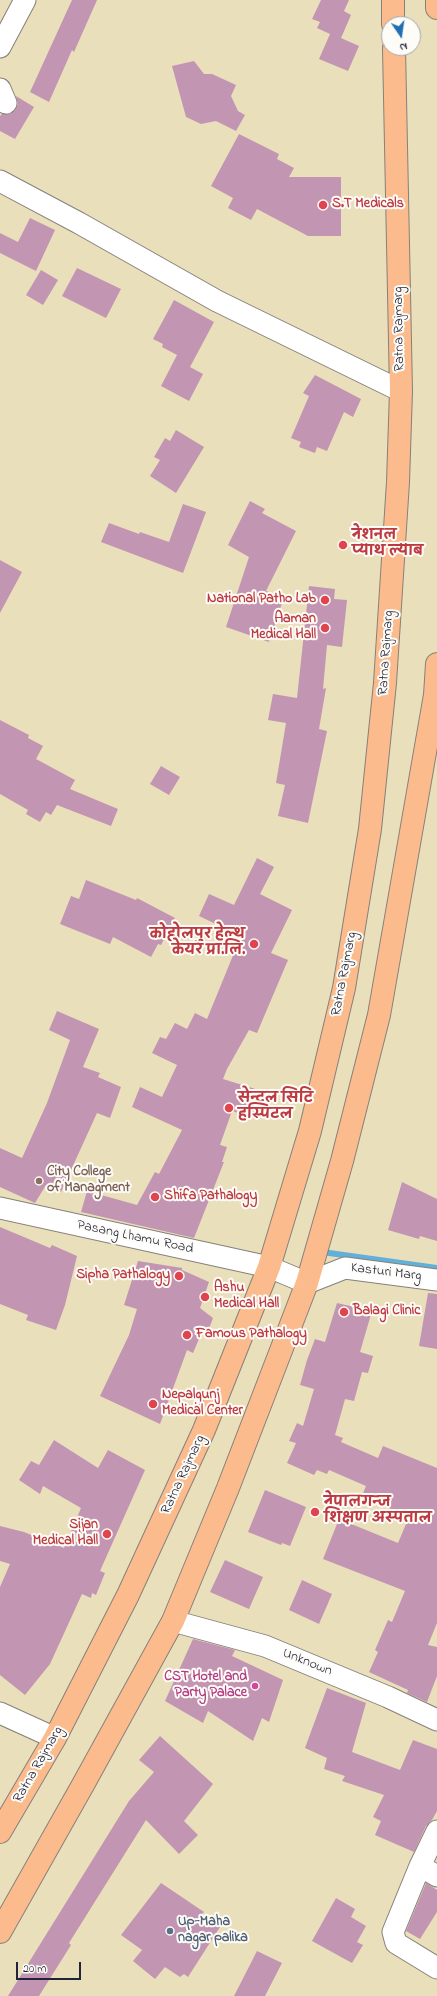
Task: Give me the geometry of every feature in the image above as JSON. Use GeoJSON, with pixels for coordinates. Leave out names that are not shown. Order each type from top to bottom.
{"type":"FeatureCollection","features":[{"type":"Feature","properties":{"kind":"highway"},"geometry":{"type":"LineString","coordinates":[[393,0],[393,16]]}},
{"type":"Feature","properties":{"kind":"highway"},"geometry":{"type":"LineString","coordinates":[[437,0],[437,8]]}},
{"type":"Feature","properties":{"kind":"highway","name":"Ratna Rajmarg"},"geometry":{"type":"LineString","coordinates":[[0,1832],[55,1738],[128,1596],[204,1430],[269,1267],[310,1131],[344,988],[370,829],[385,683],[398,482],[401,391],[394,56]]}},
{"type":"Feature","properties":{"kind":"highway"},"geometry":{"type":"LineString","coordinates":[[0,1932],[173,1621],[228,1488],[306,1283],[342,1161],[379,1015],[435,695],[437,664]]}},
{"type":"Feature","properties":{"kind":"street"},"geometry":{"type":"LineString","coordinates":[[0,47],[25,0]]}},
{"type":"Feature","properties":{"kind":"street"},"geometry":{"type":"LineString","coordinates":[[0,181],[80,224],[216,301],[401,391]]}},
{"type":"Feature","properties":{"kind":"street","name":"Pasang Lhamu Road"},"geometry":{"type":"LineString","coordinates":[[0,1208],[269,1267]]}},
{"type":"Feature","properties":{"kind":"street"},"geometry":{"type":"LineString","coordinates":[[269,1267],[306,1283]]}},
{"type":"Feature","properties":{"kind":"street","name":"Kasturi Marg"},"geometry":{"type":"LineString","coordinates":[[306,1283],[345,1268],[437,1280]]}},
{"type":"Feature","properties":{"kind":"street","name":"Unknown"},"geometry":{"type":"LineString","coordinates":[[173,1621],[265,1646],[388,1697],[437,1720]]}},
{"type":"Feature","properties":{"kind":"street"},"geometry":{"type":"LineString","coordinates":[[0,1713],[55,1738]]}},
{"type":"Feature","properties":{"kind":"street"},"geometry":{"type":"LineString","coordinates":[[437,1831],[429,1871],[393,1932],[396,1943],[437,1968]]}},
{"type":"Feature","properties":{"kind":"building"},"geometry":{"type":"Polygon","coordinates":[[[72,0],[97,0],[74,52],[72,50],[49,102],[30,92],[72,0]]]}},
{"type":"Feature","properties":{"kind":"building"},"geometry":{"type":"Polygon","coordinates":[[[321,0],[349,0],[344,11],[351,15],[341,38],[359,46],[348,71],[319,59],[330,34],[317,28],[320,22],[312,19],[321,0]]]}},
{"type":"Feature","properties":{"kind":"building"},"geometry":{"type":"Polygon","coordinates":[[[194,61],[204,74],[212,74],[236,85],[231,96],[238,111],[245,115],[236,131],[216,121],[201,124],[186,117],[172,66],[194,61]]]}},
{"type":"Feature","properties":{"kind":"building"},"geometry":{"type":"Polygon","coordinates":[[[16,96],[34,107],[15,139],[0,131],[0,116],[2,114],[10,114],[15,110],[18,104],[16,96]]]}},
{"type":"Feature","properties":{"kind":"building"},"geometry":{"type":"Polygon","coordinates":[[[239,134],[279,154],[277,159],[294,168],[289,177],[341,177],[341,236],[308,236],[257,209],[251,220],[228,208],[233,198],[211,186],[239,134]]]}},
{"type":"Feature","properties":{"kind":"building"},"geometry":{"type":"Polygon","coordinates":[[[30,218],[55,230],[36,271],[0,253],[0,233],[18,242],[30,218]]]}},
{"type":"Feature","properties":{"kind":"building"},"geometry":{"type":"Polygon","coordinates":[[[77,268],[121,289],[106,318],[62,296],[77,268]]]}},
{"type":"Feature","properties":{"kind":"building"},"geometry":{"type":"Polygon","coordinates":[[[41,270],[58,280],[43,305],[26,295],[41,270]]]}},
{"type":"Feature","properties":{"kind":"building"},"geometry":{"type":"Polygon","coordinates":[[[174,300],[214,322],[190,367],[203,374],[189,401],[161,386],[177,355],[162,347],[163,344],[153,339],[174,300]]]}},
{"type":"Feature","properties":{"kind":"building"},"geometry":{"type":"Polygon","coordinates":[[[315,375],[361,399],[353,417],[344,412],[327,451],[317,447],[315,453],[299,447],[301,442],[291,438],[309,396],[303,393],[315,375]]]}},
{"type":"Feature","properties":{"kind":"building"},"geometry":{"type":"Polygon","coordinates":[[[176,430],[204,447],[176,493],[150,476],[160,460],[154,457],[165,438],[170,441],[176,430]]]}},
{"type":"Feature","properties":{"kind":"building"},"geometry":{"type":"Polygon","coordinates":[[[250,501],[265,509],[262,513],[296,531],[266,591],[284,597],[269,642],[226,627],[249,557],[228,545],[250,501]]]}},
{"type":"Feature","properties":{"kind":"building"},"geometry":{"type":"Polygon","coordinates":[[[183,504],[206,512],[183,573],[101,542],[109,523],[139,534],[140,532],[169,542],[183,504]]]}},
{"type":"Feature","properties":{"kind":"building"},"geometry":{"type":"Polygon","coordinates":[[[0,560],[22,572],[0,613],[0,560]]]}},
{"type":"Feature","properties":{"kind":"building"},"geometry":{"type":"Polygon","coordinates":[[[309,586],[335,589],[334,599],[347,600],[342,647],[327,645],[323,689],[326,688],[319,729],[327,731],[308,823],[278,816],[285,785],[276,783],[286,723],[268,720],[273,694],[297,698],[309,586]]]}},
{"type":"Feature","properties":{"kind":"building"},"geometry":{"type":"Polygon","coordinates":[[[0,720],[29,735],[28,738],[43,746],[36,759],[75,780],[70,789],[118,809],[111,826],[57,805],[51,815],[46,812],[40,822],[26,814],[28,810],[0,794],[0,720]]]}},
{"type":"Feature","properties":{"kind":"building"},"geometry":{"type":"Polygon","coordinates":[[[161,766],[180,777],[169,795],[150,784],[161,766]]]}},
{"type":"Feature","properties":{"kind":"building"},"geometry":{"type":"Polygon","coordinates":[[[257,858],[274,867],[260,894],[292,910],[271,953],[288,960],[257,1033],[249,1030],[223,1079],[265,1092],[256,1118],[232,1111],[220,1145],[227,1147],[222,1162],[224,1162],[194,1238],[81,1212],[87,1191],[137,1205],[155,1172],[159,1174],[182,1130],[132,1107],[140,1087],[162,1097],[177,1065],[152,1053],[160,1037],[166,1039],[175,1023],[187,1029],[195,1013],[207,1019],[241,936],[199,916],[209,894],[234,905],[257,858]]]}},
{"type":"Feature","properties":{"kind":"building"},"geometry":{"type":"Polygon","coordinates":[[[86,880],[136,900],[137,898],[175,918],[161,945],[158,944],[151,957],[113,937],[110,944],[60,924],[71,896],[79,899],[86,880]]]}},
{"type":"Feature","properties":{"kind":"building"},"geometry":{"type":"Polygon","coordinates":[[[57,1011],[99,1029],[83,1067],[100,1073],[98,1077],[121,1087],[110,1118],[97,1113],[61,1192],[46,1185],[35,1203],[0,1187],[0,1148],[22,1158],[47,1103],[70,1040],[49,1030],[57,1011]]]}},
{"type":"Feature","properties":{"kind":"building"},"geometry":{"type":"Polygon","coordinates":[[[402,1182],[437,1199],[437,1241],[420,1236],[419,1239],[388,1230],[402,1182]]]}},
{"type":"Feature","properties":{"kind":"building"},"geometry":{"type":"Polygon","coordinates":[[[0,1227],[50,1248],[52,1245],[77,1256],[65,1305],[56,1330],[26,1320],[28,1315],[0,1304],[0,1227]]]}},
{"type":"Feature","properties":{"kind":"building"},"geometry":{"type":"Polygon","coordinates":[[[138,1261],[182,1268],[182,1270],[209,1282],[200,1308],[213,1318],[207,1334],[202,1332],[193,1353],[187,1350],[160,1424],[100,1396],[129,1335],[137,1309],[124,1305],[138,1261]]]}},
{"type":"Feature","properties":{"kind":"building"},"geometry":{"type":"Polygon","coordinates":[[[428,1293],[437,1294],[437,1349],[419,1346],[428,1293]]]}},
{"type":"Feature","properties":{"kind":"building"},"geometry":{"type":"Polygon","coordinates":[[[337,1303],[372,1311],[360,1352],[373,1356],[368,1373],[362,1372],[354,1401],[345,1399],[335,1435],[343,1438],[341,1442],[378,1458],[383,1446],[437,1468],[437,1623],[428,1645],[437,1647],[437,1676],[427,1702],[407,1693],[408,1690],[369,1672],[378,1652],[375,1650],[388,1620],[392,1622],[405,1591],[323,1559],[339,1519],[398,1543],[409,1517],[362,1496],[366,1486],[329,1470],[327,1474],[317,1470],[314,1475],[287,1463],[296,1443],[289,1441],[297,1423],[303,1426],[314,1389],[300,1385],[307,1360],[315,1339],[325,1342],[337,1303]]]}},
{"type":"Feature","properties":{"kind":"building"},"geometry":{"type":"Polygon","coordinates":[[[54,1440],[98,1468],[108,1450],[145,1470],[100,1571],[105,1573],[96,1595],[92,1593],[91,1598],[82,1594],[50,1664],[25,1695],[0,1675],[0,1587],[10,1564],[0,1561],[0,1526],[24,1532],[64,1548],[81,1508],[43,1486],[40,1494],[19,1480],[31,1461],[39,1465],[54,1440]]]}},
{"type":"Feature","properties":{"kind":"building"},"geometry":{"type":"Polygon","coordinates":[[[265,1490],[306,1507],[290,1546],[282,1543],[281,1545],[248,1532],[265,1490]]]}},
{"type":"Feature","properties":{"kind":"building"},"geometry":{"type":"Polygon","coordinates":[[[225,1560],[263,1577],[249,1609],[210,1592],[225,1560]]]}},
{"type":"Feature","properties":{"kind":"building"},"geometry":{"type":"Polygon","coordinates":[[[302,1580],[332,1594],[319,1624],[289,1610],[302,1580]]]}},
{"type":"Feature","properties":{"kind":"building"},"geometry":{"type":"Polygon","coordinates":[[[193,1639],[235,1650],[232,1656],[283,1680],[269,1722],[262,1718],[253,1741],[208,1711],[203,1723],[165,1701],[193,1639]]]}},
{"type":"Feature","properties":{"kind":"building"},"geometry":{"type":"Polygon","coordinates":[[[327,1688],[366,1703],[352,1752],[400,1770],[413,1740],[437,1749],[437,1811],[432,1820],[426,1826],[414,1852],[375,1835],[381,1821],[373,1817],[384,1795],[342,1781],[345,1776],[324,1769],[327,1758],[305,1748],[327,1688]]]}},
{"type":"Feature","properties":{"kind":"building"},"geometry":{"type":"Polygon","coordinates":[[[160,1736],[213,1784],[184,1821],[198,1835],[179,1854],[146,1820],[69,1943],[71,1945],[39,1996],[8,1996],[129,1801],[154,1772],[139,1760],[160,1736]]]}},
{"type":"Feature","properties":{"kind":"building"},"geometry":{"type":"Polygon","coordinates":[[[161,1883],[204,1912],[201,1915],[220,1927],[188,1977],[184,1974],[180,1977],[165,1967],[155,1979],[133,1961],[142,1950],[121,1935],[161,1883]]]}},
{"type":"Feature","properties":{"kind":"building"},"geometry":{"type":"Polygon","coordinates":[[[426,1883],[437,1890],[437,1912],[420,1939],[406,1931],[426,1883]]]}},
{"type":"Feature","properties":{"kind":"building"},"geometry":{"type":"Polygon","coordinates":[[[336,1898],[355,1909],[351,1917],[366,1926],[357,1942],[363,1945],[352,1963],[312,1941],[336,1898]]]}},
{"type":"Feature","properties":{"kind":"building"},"geometry":{"type":"Polygon","coordinates":[[[257,1951],[282,1963],[265,1996],[234,1996],[257,1951]]]}},
{"type":"Feature","properties":{"kind":"waterway"},"geometry":{"type":"LineString","coordinates":[[322,1252],[437,1268]]}},
{"type":"Feature","properties":{"kind":"place","name":"S.T Medicals"},"geometry":{"type":"Point","coordinates":[323,205]}},
{"type":"Feature","properties":{"kind":"place","name":"नेशनल प्याथ ल्याब"},"geometry":{"type":"Point","coordinates":[343,545]}},
{"type":"Feature","properties":{"kind":"place","name":"National Patho Lab"},"geometry":{"type":"Point","coordinates":[325,600]}},
{"type":"Feature","properties":{"kind":"place","name":"Aaman Medical Hall"},"geometry":{"type":"Point","coordinates":[325,628]}},
{"type":"Feature","properties":{"kind":"place","name":"काेहाेलपुर हेल्थ केयर प्रा.लि."},"geometry":{"type":"Point","coordinates":[254,944]}},
{"type":"Feature","properties":{"kind":"place","name":"सेन्टल सिटि हस्पिटल"},"geometry":{"type":"Point","coordinates":[229,1108]}},
{"type":"Feature","properties":{"kind":"place","name":"City College of Managment"},"geometry":{"type":"Point","coordinates":[39,1181]}},
{"type":"Feature","properties":{"kind":"place","name":"Shifa Pathalogy"},"geometry":{"type":"Point","coordinates":[155,1197]}},
{"type":"Feature","properties":{"kind":"place","name":"Sipha Pathalogy"},"geometry":{"type":"Point","coordinates":[179,1276]}},
{"type":"Feature","properties":{"kind":"place","name":"Ashu Medical Hall"},"geometry":{"type":"Point","coordinates":[205,1297]}},
{"type":"Feature","properties":{"kind":"place","name":"Balagi Clinic"},"geometry":{"type":"Point","coordinates":[344,1312]}},
{"type":"Feature","properties":{"kind":"place","name":"Famous Pathalogy"},"geometry":{"type":"Point","coordinates":[187,1335]}},
{"type":"Feature","properties":{"kind":"place","name":"Nepalgunj Medical Center"},"geometry":{"type":"Point","coordinates":[153,1404]}},
{"type":"Feature","properties":{"kind":"place","name":"नेपालगन्ज शिक्षण अस्पताल"},"geometry":{"type":"Point","coordinates":[315,1512]}},
{"type":"Feature","properties":{"kind":"place","name":"Sijan Medical Hall"},"geometry":{"type":"Point","coordinates":[107,1534]}},
{"type":"Feature","properties":{"kind":"place","name":"CST Hotel and Party Palace"},"geometry":{"type":"Point","coordinates":[255,1686]}},
{"type":"Feature","properties":{"kind":"place","name":"Up-Maha nagar palika"},"geometry":{"type":"Point","coordinates":[170,1931]}}]}
